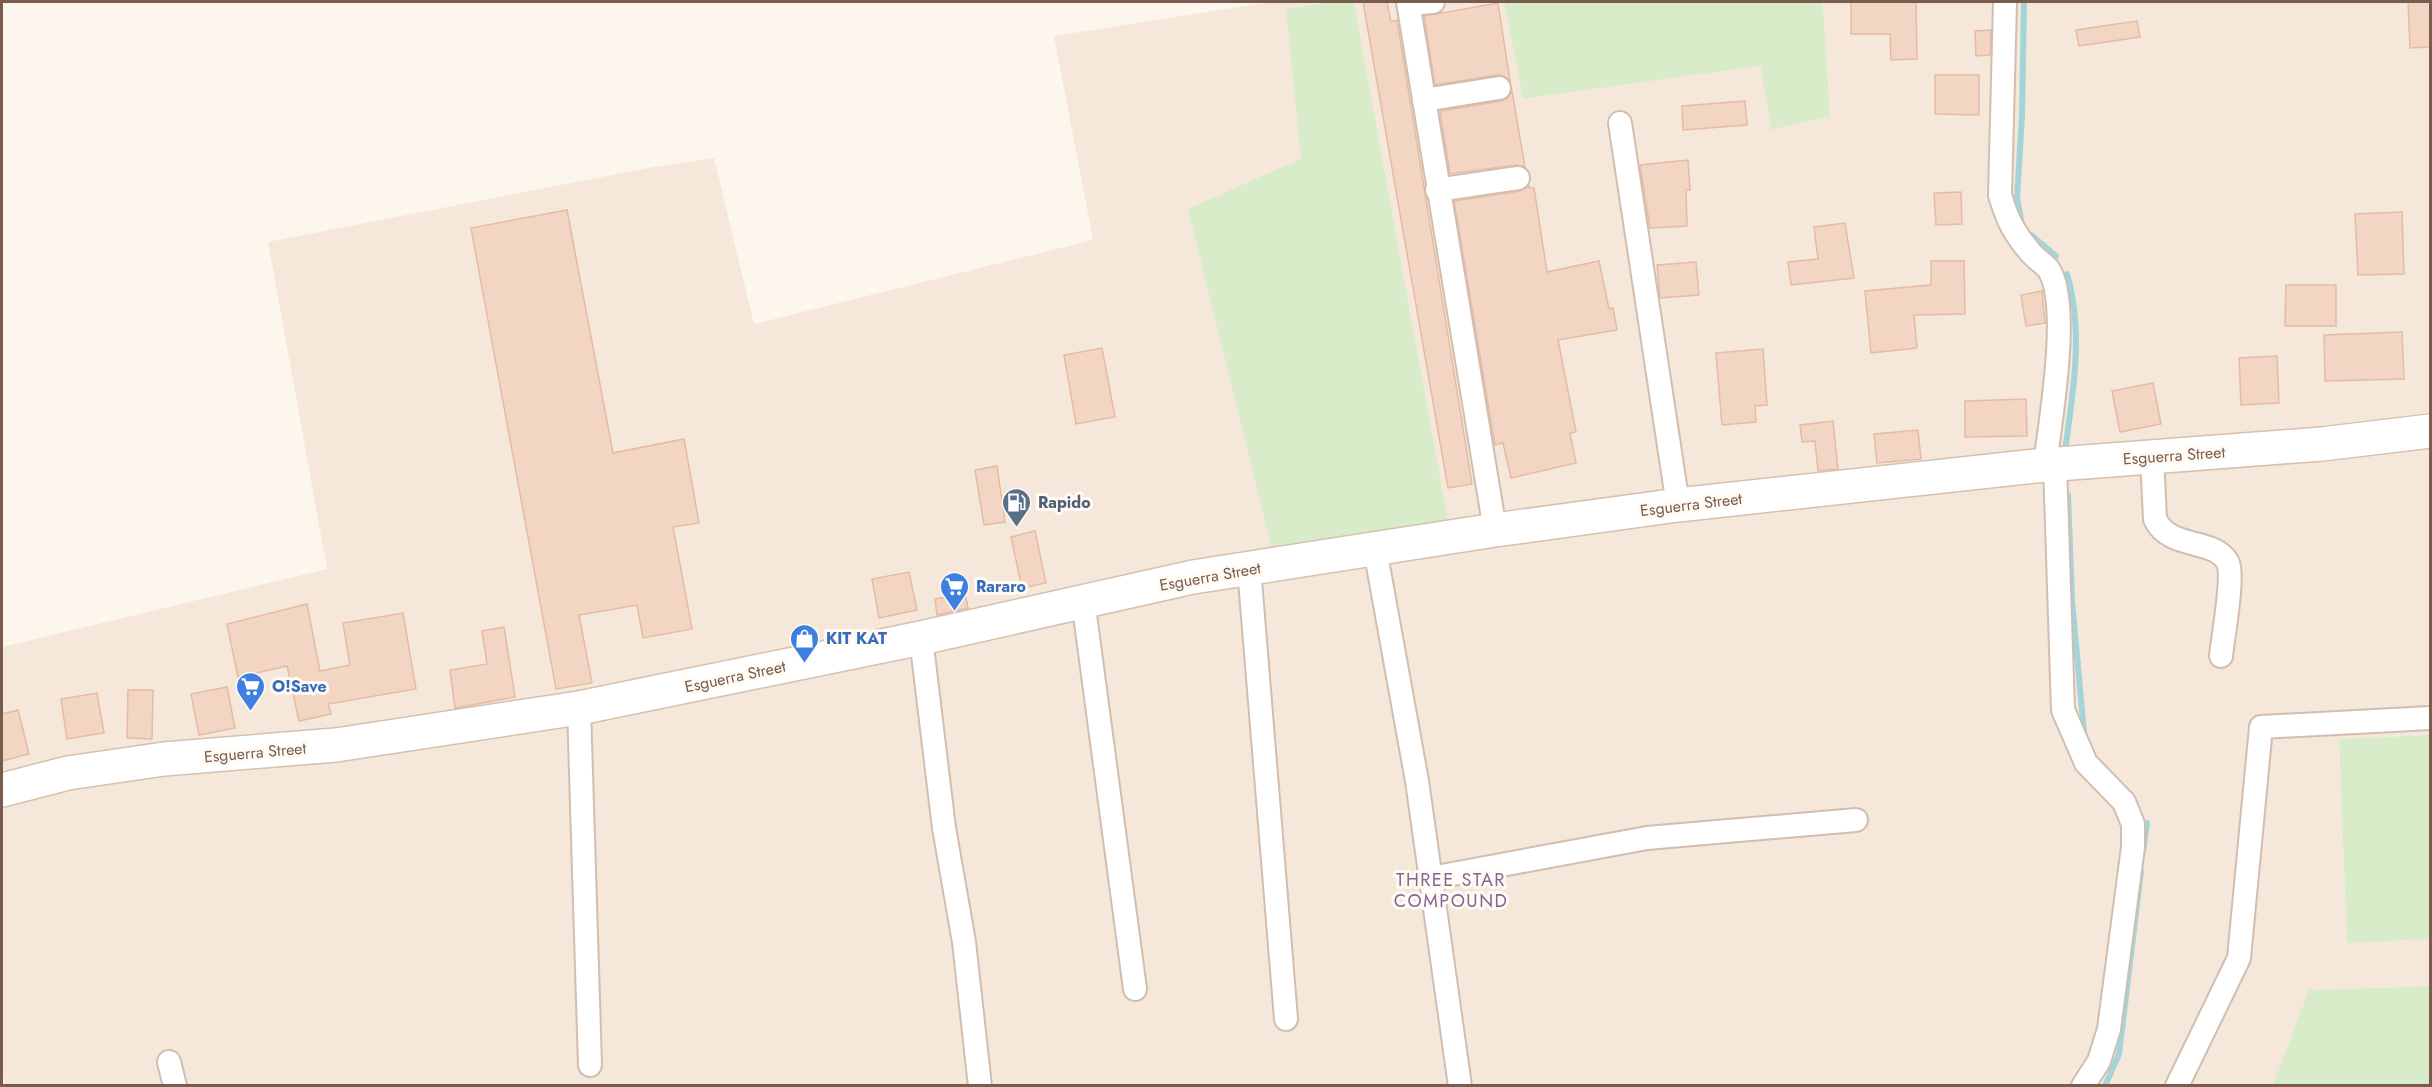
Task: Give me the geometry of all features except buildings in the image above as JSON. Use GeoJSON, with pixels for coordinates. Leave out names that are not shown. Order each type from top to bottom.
{"type":"FeatureCollection","features":[{"type":"Feature","properties":{"kind":"main road","name":"Esguerra Street"},"geometry":{"type":"LineString","coordinates":[[2,790],[68,773],[100,768],[164,759],[336,745],[579,708],[921,638],[1193,577],[1495,530],[1678,505],[2050,465],[2322,444],[2430,431]]}},
{"type":"Feature","properties":{"kind":"street"},"geometry":{"type":"LineString","coordinates":[[1433,2],[1409,3],[1437,190],[1495,530]]}},
{"type":"Feature","properties":{"kind":"street"},"geometry":{"type":"LineString","coordinates":[[2005,2],[2000,195],[2007,221],[2034,256],[2049,270],[2056,294],[2060,338],[2050,465],[2063,710],[2086,763],[2124,802],[2133,824],[2133,847],[2109,1029],[2098,1061],[2083,1086]]}},
{"type":"Feature","properties":{"kind":"street"},"geometry":{"type":"LineString","coordinates":[[1424,100],[1498,88]]}},
{"type":"Feature","properties":{"kind":"street"},"geometry":{"type":"LineString","coordinates":[[1620,123],[1678,505]]}},
{"type":"Feature","properties":{"kind":"street"},"geometry":{"type":"LineString","coordinates":[[1437,190],[1518,178]]}},
{"type":"Feature","properties":{"kind":"street"},"geometry":{"type":"LineString","coordinates":[[2152,456],[2155,519],[2159,528],[2173,538],[2218,551],[2228,564],[2230,578],[2222,656]]}},
{"type":"Feature","properties":{"kind":"street"},"geometry":{"type":"LineString","coordinates":[[1375,549],[1417,781],[1460,1086]]}},
{"type":"Feature","properties":{"kind":"street"},"geometry":{"type":"LineString","coordinates":[[1249,568],[1286,1019]]}},
{"type":"Feature","properties":{"kind":"street"},"geometry":{"type":"LineString","coordinates":[[1083,600],[1135,989]]}},
{"type":"Feature","properties":{"kind":"street"},"geometry":{"type":"LineString","coordinates":[[921,638],[944,828],[964,942],[980,1086]]}},
{"type":"Feature","properties":{"kind":"street"},"geometry":{"type":"LineString","coordinates":[[579,708],[591,1065]]}},
{"type":"Feature","properties":{"kind":"street"},"geometry":{"type":"LineString","coordinates":[[2177,1086],[2239,958],[2261,727],[2430,718]]}},
{"type":"Feature","properties":{"kind":"street"},"geometry":{"type":"LineString","coordinates":[[1431,878],[1647,838],[1856,820]]}},
{"type":"Feature","properties":{"kind":"street"},"geometry":{"type":"LineString","coordinates":[[169,1062],[175,1086]]}},
{"type":"Feature","properties":{"kind":"shaded area"},"geometry":{"type":"Polygon","coordinates":[[[1271,2],[1328,2],[1286,9],[1301,159],[1448,521],[1354,2],[1504,2],[1523,99],[1760,66],[1771,130],[1830,115],[1823,2],[2430,2],[2430,735],[2339,739],[2347,942],[2430,939],[2430,986],[2310,990],[2273,1085],[6,1085],[2,1074],[2,647],[327,569],[268,242],[653,167],[714,158],[754,324],[1093,240],[1054,36],[1271,2]]]}},
{"type":"Feature","properties":{"kind":"green space"},"geometry":{"type":"Polygon","coordinates":[[[1328,2],[1354,2],[1448,521],[1273,553],[1188,209],[1301,159],[1286,9],[1328,2]]]}},
{"type":"Feature","properties":{"kind":"green space"},"geometry":{"type":"Polygon","coordinates":[[[1504,2],[1823,2],[1830,116],[1771,130],[1760,66],[1523,99],[1504,2]]]}},
{"type":"Feature","properties":{"kind":"green space"},"geometry":{"type":"Polygon","coordinates":[[[2430,735],[2430,939],[2347,943],[2339,739],[2430,735]]]}},
{"type":"Feature","properties":{"kind":"green space"},"geometry":{"type":"Polygon","coordinates":[[[2430,986],[2430,1085],[2273,1085],[2309,990],[2430,986]]]}},
{"type":"Feature","properties":{"kind":"waterway"},"geometry":{"type":"LineString","coordinates":[[2022,225],[2017,198],[2022,116],[2024,2]]}},
{"type":"Feature","properties":{"kind":"waterway"},"geometry":{"type":"LineString","coordinates":[[2031,235],[2056,256]]}},
{"type":"Feature","properties":{"kind":"waterway"},"geometry":{"type":"LineString","coordinates":[[2065,451],[2074,385],[2076,340],[2075,318],[2067,274]]}},
{"type":"Feature","properties":{"kind":"waterway"},"geometry":{"type":"LineString","coordinates":[[2068,495],[2072,600],[2084,733]]}},
{"type":"Feature","properties":{"kind":"waterway"},"geometry":{"type":"LineString","coordinates":[[2143,852],[2147,823]]}},
{"type":"Feature","properties":{"kind":"waterway"},"geometry":{"type":"LineString","coordinates":[[2105,1086],[2119,1054],[2141,871]]}},
{"type":"Feature","properties":{"kind":"place","name":"Rapido"},"geometry":{"type":"Point","coordinates":[1017,528]}},
{"type":"Feature","properties":{"kind":"place","name":"Rararo"},"geometry":{"type":"Point","coordinates":[955,612]}},
{"type":"Feature","properties":{"kind":"place","name":"KIT KAT"},"geometry":{"type":"Point","coordinates":[805,664]}},
{"type":"Feature","properties":{"kind":"place","name":"O!Save"},"geometry":{"type":"Point","coordinates":[251,712]}},
{"type":"Feature","properties":{"kind":"district","name":"THREE STAR COMPOUND"},"geometry":{"type":"Point","coordinates":[1451,890]}}]}
